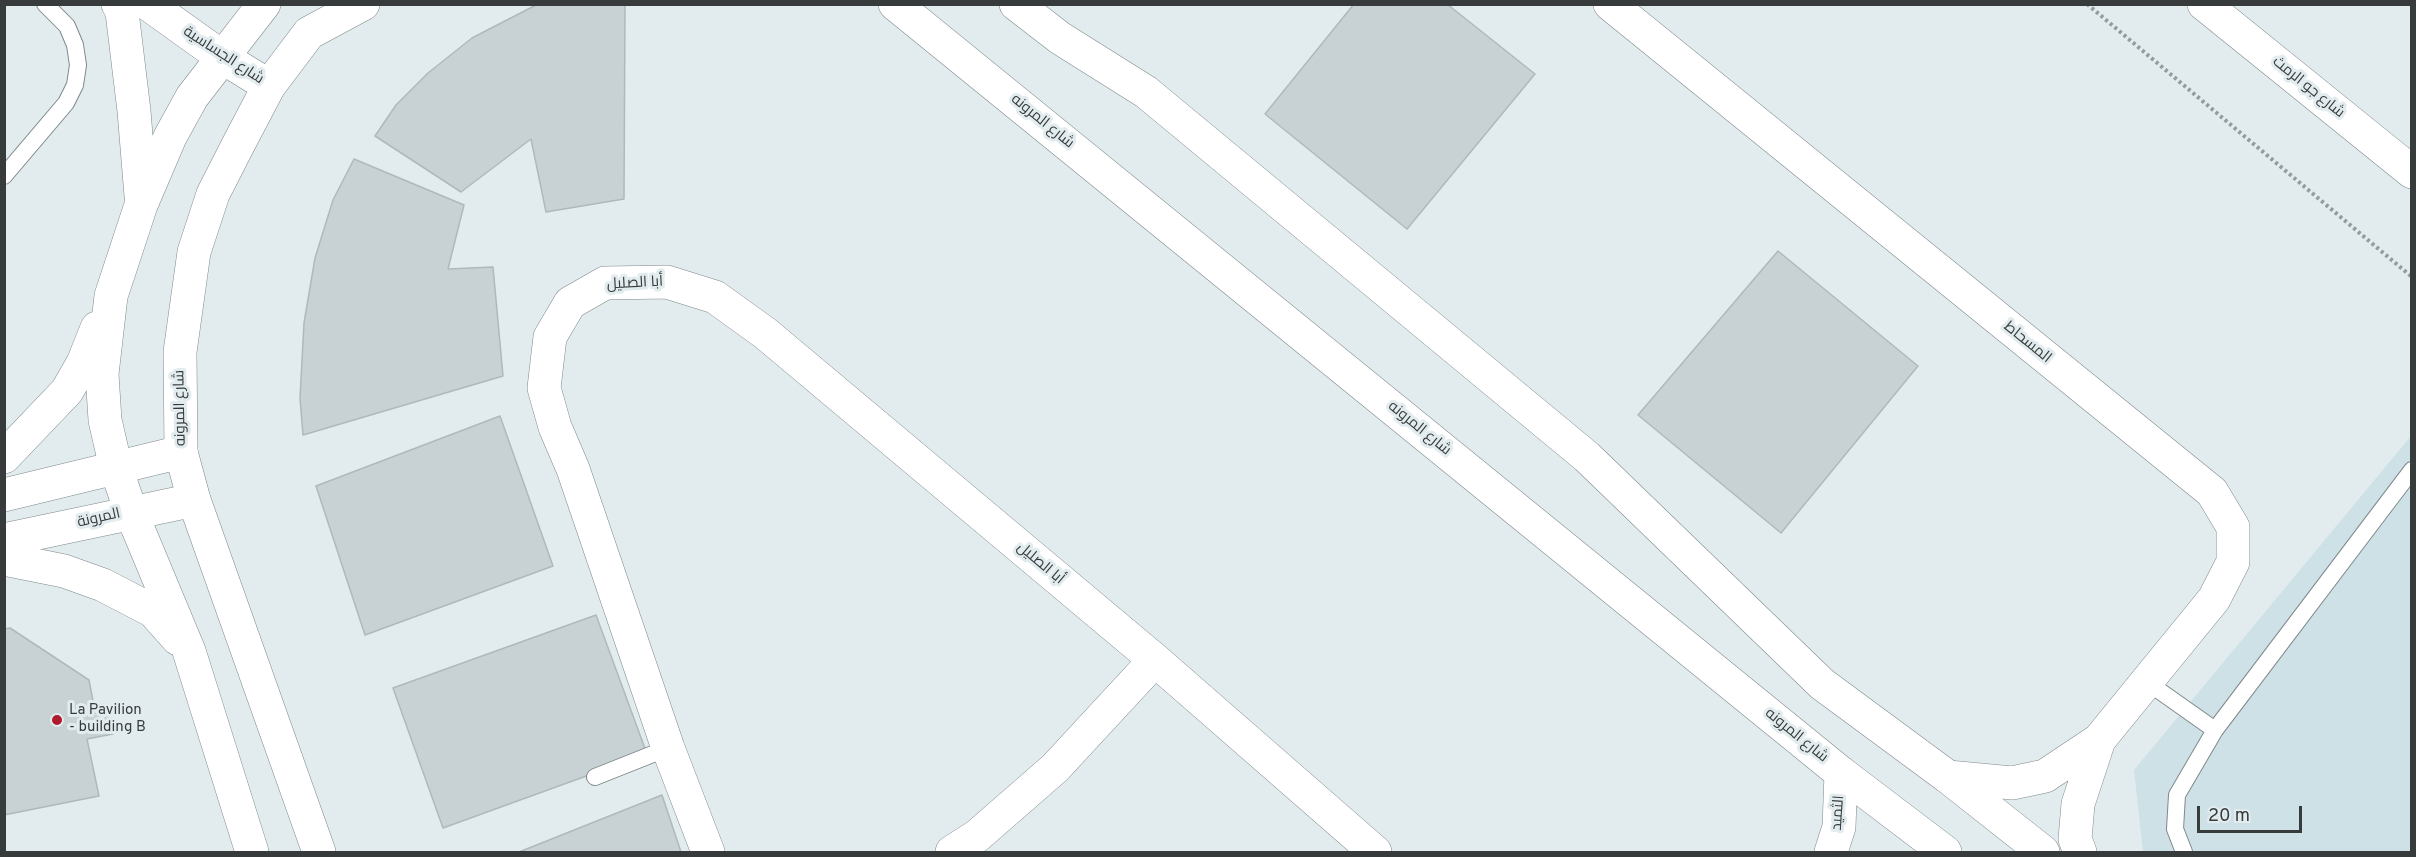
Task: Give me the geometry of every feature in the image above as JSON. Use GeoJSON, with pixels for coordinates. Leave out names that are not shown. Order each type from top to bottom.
{"type":"FeatureCollection","features":[{"type":"Feature","properties":{"kind":"street"},"geometry":{"type":"LineString","coordinates":[[118,4],[122,12],[135,120],[141,205]]}},
{"type":"Feature","properties":{"kind":"street","name":"شارع الجساسية"},"geometry":{"type":"LineString","coordinates":[[148,4],[222,57],[269,86]]}},
{"type":"Feature","properties":{"kind":"street"},"geometry":{"type":"LineString","coordinates":[[4,457],[67,391],[83,363],[111,296],[141,205],[170,137],[192,97],[265,4],[309,33]]}},
{"type":"Feature","properties":{"kind":"street","name":"شارع المرونه"},"geometry":{"type":"LineString","coordinates":[[319,852],[194,500],[181,452],[180,352],[194,252],[213,194],[269,86],[309,33],[363,4]]}},
{"type":"Feature","properties":{"kind":"street","name":"شارع المرونه"},"geometry":{"type":"LineString","coordinates":[[895,4],[1840,772],[1945,852]]}},
{"type":"Feature","properties":{"kind":"street"},"geometry":{"type":"LineString","coordinates":[[1016,4],[1060,38],[1146,92],[1587,457],[1822,684],[1948,777],[2043,852]]}},
{"type":"Feature","properties":{"kind":"street"},"geometry":{"type":"LineString","coordinates":[[1038,4],[1060,38]]}},
{"type":"Feature","properties":{"kind":"street","name":"المسحاط"},"geometry":{"type":"LineString","coordinates":[[1610,4],[2212,492],[2233,527],[2233,562],[2214,599],[2099,740],[2045,776],[2012,783],[1948,777]]}},
{"type":"Feature","properties":{"kind":"street","name":"شارع جو الرمث"},"geometry":{"type":"LineString","coordinates":[[2204,4],[2412,172]]}},
{"type":"Feature","properties":{"kind":"street"},"geometry":{"type":"LineString","coordinates":[[2380,146],[2412,156]]}},
{"type":"Feature","properties":{"kind":"street","name":"أبا الصليل"},"geometry":{"type":"LineString","coordinates":[[708,852],[668,748],[573,469],[555,426],[544,388],[550,337],[570,303],[605,283],[668,282],[715,297],[765,333],[1155,660],[1375,852]]}},
{"type":"Feature","properties":{"kind":"street"},"geometry":{"type":"LineString","coordinates":[[111,296],[102,374],[105,420],[116,468],[131,512],[189,651],[252,852]]}},
{"type":"Feature","properties":{"kind":"street"},"geometry":{"type":"LineString","coordinates":[[4,495],[181,452]]}},
{"type":"Feature","properties":{"kind":"street","name":"المرونة"},"geometry":{"type":"LineString","coordinates":[[4,540],[194,500]]}},
{"type":"Feature","properties":{"kind":"street"},"geometry":{"type":"LineString","coordinates":[[4,559],[64,571],[103,585],[153,611],[189,651]]}},
{"type":"Feature","properties":{"kind":"street"},"geometry":{"type":"LineString","coordinates":[[952,852],[977,836],[1055,768],[1155,660]]}},
{"type":"Feature","properties":{"kind":"street","name":"المسحاط"},"geometry":{"type":"LineString","coordinates":[[2080,852],[2075,839],[2078,804],[2099,740]]}},
{"type":"Feature","properties":{"kind":"street","name":"الثميد"},"geometry":{"type":"LineString","coordinates":[[1831,852],[1839,827],[1840,772]]}},
{"type":"Feature","properties":{"kind":"lane"},"geometry":{"type":"LineString","coordinates":[[4,176],[66,103],[75,85],[78,65],[75,45],[67,26],[45,4]]}},
{"type":"Feature","properties":{"kind":"lane"},"geometry":{"type":"LineString","coordinates":[[2184,852],[2175,829],[2177,795],[2215,730],[2412,470]]}},
{"type":"Feature","properties":{"kind":"lane"},"geometry":{"type":"LineString","coordinates":[[2147,682],[2215,730]]}},
{"type":"Feature","properties":{"kind":"lane"},"geometry":{"type":"LineString","coordinates":[[595,777],[668,748]]}},
{"type":"Feature","properties":{"kind":"path"},"geometry":{"type":"LineString","coordinates":[[2087,4],[2412,277]]}},
{"type":"Feature","properties":{"kind":"shaded area"},"geometry":{"type":"Polygon","coordinates":[[[2411,436],[2411,852],[2143,852],[2134,770],[2411,436]]]}},
{"type":"Feature","properties":{"kind":"building"},"geometry":{"type":"Polygon","coordinates":[[[538,4],[625,4],[624,199],[546,212],[531,139],[461,192],[375,136],[396,105],[428,73],[472,38],[538,4]]]}},
{"type":"Feature","properties":{"kind":"building"},"geometry":{"type":"Polygon","coordinates":[[[1354,4],[1447,4],[1535,74],[1407,229],[1265,114],[1354,4]]]}},
{"type":"Feature","properties":{"kind":"building"},"geometry":{"type":"Polygon","coordinates":[[[354,159],[464,205],[448,269],[493,267],[503,376],[303,435],[300,398],[304,323],[315,258],[333,200],[354,159]]]}},
{"type":"Feature","properties":{"kind":"building"},"geometry":{"type":"Polygon","coordinates":[[[1778,251],[1918,366],[1781,533],[1638,415],[1778,251]]]}},
{"type":"Feature","properties":{"kind":"building"},"geometry":{"type":"Polygon","coordinates":[[[500,416],[553,566],[365,635],[316,486],[500,416]]]}},
{"type":"Feature","properties":{"kind":"building"},"geometry":{"type":"Polygon","coordinates":[[[596,615],[647,754],[443,828],[393,688],[596,615]]]}},
{"type":"Feature","properties":{"kind":"building","name":"La Pavilion - building B"},"geometry":{"type":"Polygon","coordinates":[[[10,628],[89,680],[94,706],[107,704],[113,734],[87,739],[99,796],[4,815],[4,629],[10,628]]]}},
{"type":"Feature","properties":{"kind":"building"},"geometry":{"type":"Polygon","coordinates":[[[662,795],[681,852],[519,852],[662,795]]]}},
{"type":"Feature","properties":{"kind":"place","name":"La Pavilion - building B"},"geometry":{"type":"Point","coordinates":[57,720]}}]}
